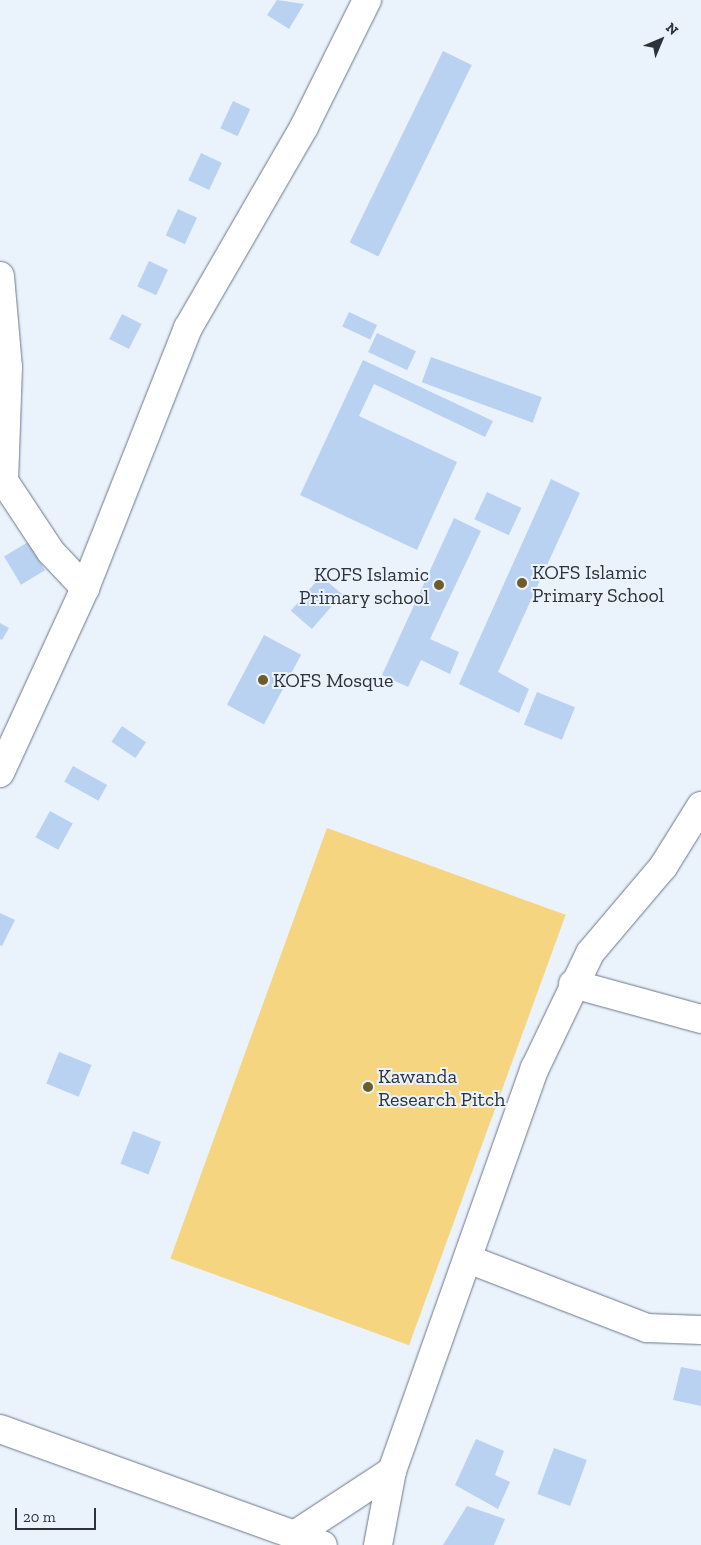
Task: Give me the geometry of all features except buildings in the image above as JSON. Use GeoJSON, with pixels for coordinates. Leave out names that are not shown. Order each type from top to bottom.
{"type":"FeatureCollection","features":[{"type":"Feature","properties":{"kind":"street"},"geometry":{"type":"LineString","coordinates":[[0,773],[85,588],[188,328],[299,136],[367,0]]}},
{"type":"Feature","properties":{"kind":"street"},"geometry":{"type":"LineString","coordinates":[[0,276],[8,367],[2,477],[51,552],[85,588]]}},
{"type":"Feature","properties":{"kind":"street"},"geometry":{"type":"LineString","coordinates":[[378,1545],[392,1470],[535,1068],[573,984],[590,953],[663,868],[701,806]]}},
{"type":"Feature","properties":{"kind":"street"},"geometry":{"type":"LineString","coordinates":[[573,984],[701,1019]]}},
{"type":"Feature","properties":{"kind":"street"},"geometry":{"type":"LineString","coordinates":[[468,1259],[647,1328],[701,1330]]}},
{"type":"Feature","properties":{"kind":"street"},"geometry":{"type":"LineString","coordinates":[[0,1429],[323,1545]]}},
{"type":"Feature","properties":{"kind":"street"},"geometry":{"type":"LineString","coordinates":[[296,1534],[392,1470]]}},
{"type":"Feature","properties":{"kind":"shaded area","name":"Kawanda Research Pitch"},"geometry":{"type":"Polygon","coordinates":[[[327,828],[566,915],[409,1345],[170,1258],[327,828]]]}},
{"type":"Feature","properties":{"kind":"place","name":"KOFS Islamic Primary School"},"geometry":{"type":"Point","coordinates":[522,583]}},
{"type":"Feature","properties":{"kind":"place","name":"KOFS Islamic Primary school"},"geometry":{"type":"Point","coordinates":[439,585]}},
{"type":"Feature","properties":{"kind":"place","name":"KOFS Mosque"},"geometry":{"type":"Point","coordinates":[263,680]}},
{"type":"Feature","properties":{"kind":"place","name":"Kawanda Research Pitch"},"geometry":{"type":"Point","coordinates":[368,1087]}}]}
